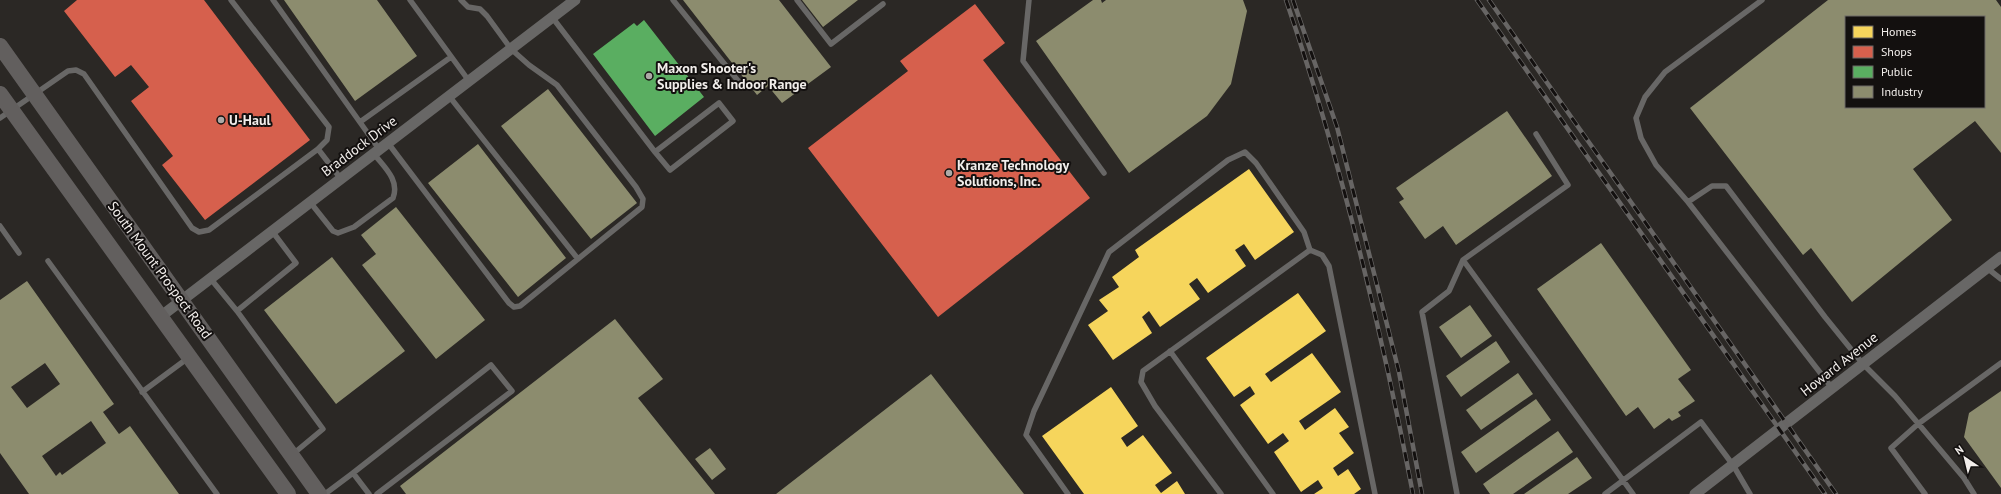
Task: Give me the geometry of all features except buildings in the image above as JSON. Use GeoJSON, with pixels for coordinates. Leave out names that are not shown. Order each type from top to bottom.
{"type":"FeatureCollection","features":[{"type":"Feature","properties":{"kind":"main road","name":"South Mount Prospect Road"},"geometry":{"type":"LineString","coordinates":[[0,46],[180,301],[320,494]]}},
{"type":"Feature","properties":{"kind":"main road","name":"South Mount Prospect Road"},"geometry":{"type":"LineString","coordinates":[[0,94],[6,114],[190,357],[288,494]]}},
{"type":"Feature","properties":{"kind":"street","name":"Braddock Drive"},"geometry":{"type":"LineString","coordinates":[[160,317],[575,0]]}},
{"type":"Feature","properties":{"kind":"street","name":"Howard Avenue"},"geometry":{"type":"LineString","coordinates":[[1695,494],[2001,257]]}},
{"type":"Feature","properties":{"kind":"lane"},"geometry":{"type":"LineString","coordinates":[[6,114],[34,93],[68,71],[76,70],[84,74],[192,228],[199,232],[209,230],[318,149],[327,140],[329,127],[231,0]]}},
{"type":"Feature","properties":{"kind":"lane"},"geometry":{"type":"LineString","coordinates":[[273,0],[380,149],[392,177],[396,191],[393,198],[354,228],[338,234],[333,231],[310,202]]}},
{"type":"Feature","properties":{"kind":"lane"},"geometry":{"type":"LineString","coordinates":[[410,0],[469,81]]}},
{"type":"Feature","properties":{"kind":"lane"},"geometry":{"type":"LineString","coordinates":[[380,149],[407,168],[509,303],[514,307],[520,306],[642,208],[643,200],[636,187],[557,85],[529,65],[511,49],[487,16],[480,9],[468,6],[461,0]]}},
{"type":"Feature","properties":{"kind":"lane"},"geometry":{"type":"LineString","coordinates":[[673,0],[738,82]]}},
{"type":"Feature","properties":{"kind":"lane"},"geometry":{"type":"LineString","coordinates":[[797,0],[831,44],[883,4]]}},
{"type":"Feature","properties":{"kind":"lane"},"geometry":{"type":"LineString","coordinates":[[1029,0],[1023,61],[1104,173]]}},
{"type":"Feature","properties":{"kind":"lane"},"geometry":{"type":"LineString","coordinates":[[1762,0],[1665,72],[1645,98],[1636,118],[1641,138],[1656,165],[1688,202],[1832,388]]}},
{"type":"Feature","properties":{"kind":"lane"},"geometry":{"type":"LineString","coordinates":[[552,18],[655,152],[670,170],[733,121],[719,103],[655,152]]}},
{"type":"Feature","properties":{"kind":"lane"},"geometry":{"type":"LineString","coordinates":[[360,122],[451,57]]}},
{"type":"Feature","properties":{"kind":"lane"},"geometry":{"type":"LineString","coordinates":[[450,96],[578,259]]}},
{"type":"Feature","properties":{"kind":"lane"},"geometry":{"type":"LineString","coordinates":[[1457,494],[1422,312],[1449,291],[1463,260],[1568,185],[1536,134]]}},
{"type":"Feature","properties":{"kind":"lane"},"geometry":{"type":"LineString","coordinates":[[318,149],[341,179]]}},
{"type":"Feature","properties":{"kind":"lane"},"geometry":{"type":"LineString","coordinates":[[1068,494],[1026,435],[1034,411],[1109,252],[1228,160],[1245,152],[1256,163],[1304,232],[1310,250],[1322,255],[1329,266],[1375,494]]}},
{"type":"Feature","properties":{"kind":"lane"},"geometry":{"type":"LineString","coordinates":[[1688,202],[1712,186],[1726,186],[1825,317],[1863,364],[1895,396],[1974,494]]}},
{"type":"Feature","properties":{"kind":"lane"},"geometry":{"type":"LineString","coordinates":[[0,226],[19,253]]}},
{"type":"Feature","properties":{"kind":"lane"},"geometry":{"type":"LineString","coordinates":[[237,311],[296,263],[272,231]]}},
{"type":"Feature","properties":{"kind":"lane"},"geometry":{"type":"LineString","coordinates":[[1220,494],[1155,406],[1141,382],[1143,371],[1310,250]]}},
{"type":"Feature","properties":{"kind":"lane"},"geometry":{"type":"LineString","coordinates":[[1463,260],[1633,494]]}},
{"type":"Feature","properties":{"kind":"lane"},"geometry":{"type":"LineString","coordinates":[[48,261],[217,494]]}},
{"type":"Feature","properties":{"kind":"lane"},"geometry":{"type":"LineString","coordinates":[[1987,268],[2001,279]]}},
{"type":"Feature","properties":{"kind":"lane"},"geometry":{"type":"LineString","coordinates":[[210,278],[237,311],[323,429],[292,456]]}},
{"type":"Feature","properties":{"kind":"lane"},"geometry":{"type":"LineString","coordinates":[[1170,351],[1273,494]]}},
{"type":"Feature","properties":{"kind":"lane"},"geometry":{"type":"LineString","coordinates":[[142,392],[190,357]]}},
{"type":"Feature","properties":{"kind":"lane"},"geometry":{"type":"LineString","coordinates":[[1925,494],[1890,448],[1918,424],[2001,363]]}},
{"type":"Feature","properties":{"kind":"lane"},"geometry":{"type":"LineString","coordinates":[[325,494],[492,365],[512,391],[377,494]]}},
{"type":"Feature","properties":{"kind":"lane"},"geometry":{"type":"LineString","coordinates":[[1605,494],[1701,422],[1733,465],[1750,494]]}},
{"type":"Feature","properties":{"kind":"lane"},"geometry":{"type":"LineString","coordinates":[[353,473],[369,494]]}},
{"type":"Feature","properties":{"kind":"railway"},"geometry":{"type":"LineString","coordinates":[[1286,0],[1325,122],[1358,245],[1401,431],[1413,494]]}},
{"type":"Feature","properties":{"kind":"railway"},"geometry":{"type":"LineString","coordinates":[[1293,0],[1337,127],[1399,372],[1422,494]]}},
{"type":"Feature","properties":{"kind":"railway"},"geometry":{"type":"LineString","coordinates":[[1477,0],[1825,494]]}},
{"type":"Feature","properties":{"kind":"railway"},"geometry":{"type":"LineString","coordinates":[[1489,0],[1836,494]]}},
{"type":"Feature","properties":{"kind":"place","name":"Maxon Shooter's Supplies & Indoor Range"},"geometry":{"type":"Point","coordinates":[649,76]}},
{"type":"Feature","properties":{"kind":"place","name":"U-Haul"},"geometry":{"type":"Point","coordinates":[221,120]}},
{"type":"Feature","properties":{"kind":"place","name":"Kranze Technology Solutions, Inc."},"geometry":{"type":"Point","coordinates":[949,173]}}]}
